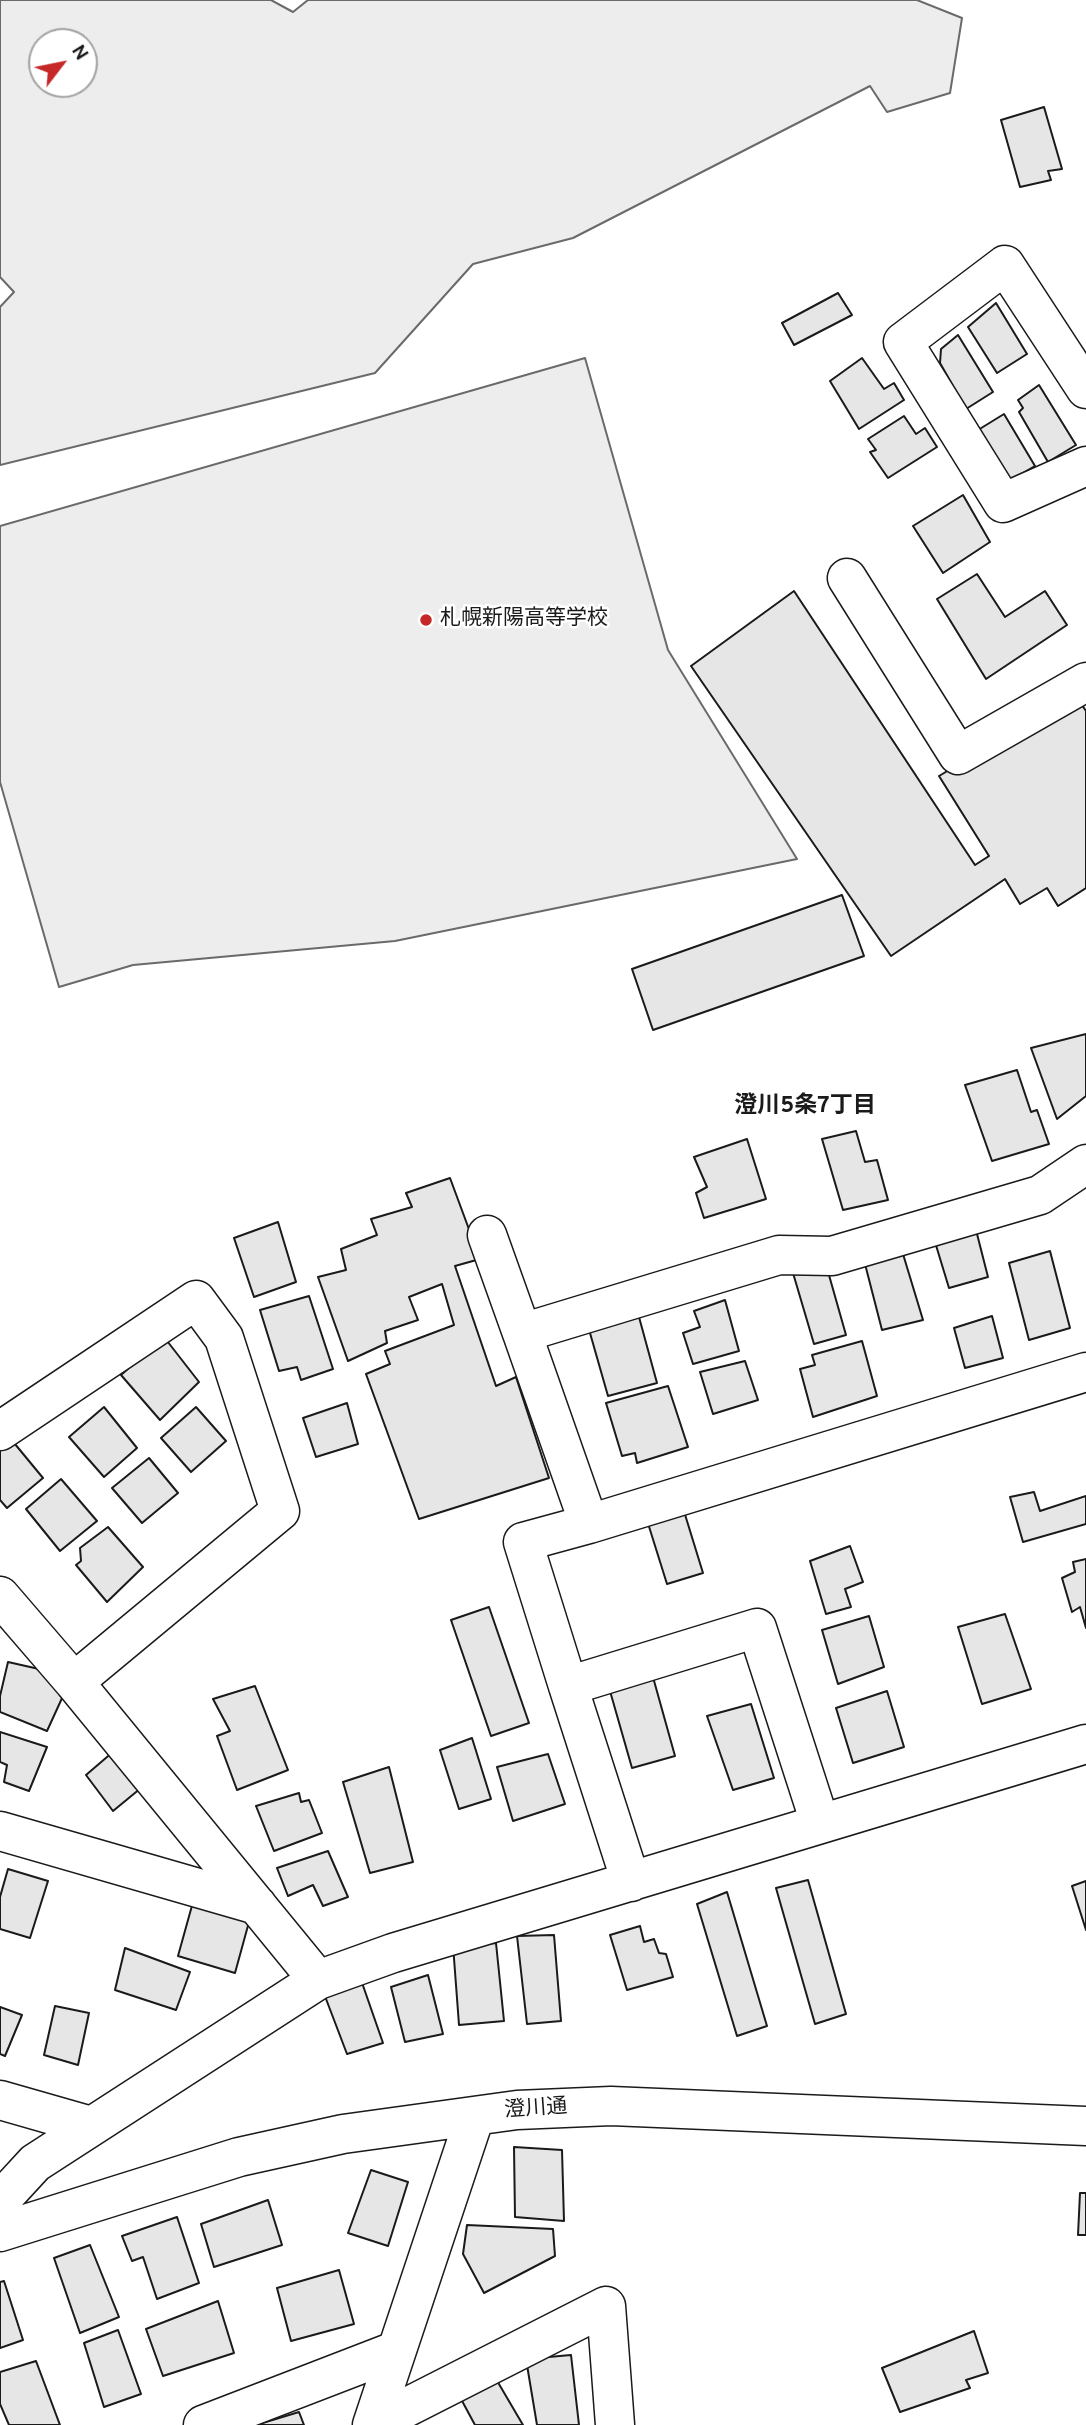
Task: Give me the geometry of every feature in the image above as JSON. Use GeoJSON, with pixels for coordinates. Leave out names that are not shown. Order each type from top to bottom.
{"type":"FeatureCollection","features":[{"type":"Feature","properties":{"kind":"street"},"geometry":{"type":"LineString","coordinates":[[1086,389],[1005,265],[903,342],[1003,503],[1086,466]]}},
{"type":"Feature","properties":{"kind":"street"},"geometry":{"type":"LineString","coordinates":[[847,578],[958,755],[1086,682]]}},
{"type":"Feature","properties":{"kind":"street"},"geometry":{"type":"LineString","coordinates":[[522,1333],[779,1255],[832,1256],[1040,1195],[1086,1164]]}},
{"type":"Feature","properties":{"kind":"street"},"geometry":{"type":"LineString","coordinates":[[487,1235],[589,1524]]}},
{"type":"Feature","properties":{"kind":"street"},"geometry":{"type":"LineString","coordinates":[[0,1431],[196,1300],[224,1338],[280,1511],[74,1682]]}},
{"type":"Feature","properties":{"kind":"street"},"geometry":{"type":"LineString","coordinates":[[631,1882],[523,1542],[1086,1372]]}},
{"type":"Feature","properties":{"kind":"street"},"geometry":{"type":"LineString","coordinates":[[0,1596],[74,1682],[318,1980]]}},
{"type":"Feature","properties":{"kind":"street"},"geometry":{"type":"LineString","coordinates":[[568,1686],[757,1628],[820,1823]]}},
{"type":"Feature","properties":{"kind":"street"},"geometry":{"type":"LineString","coordinates":[[0,2201],[35,2163],[318,1980],[393,1953],[1086,1744]]}},
{"type":"Feature","properties":{"kind":"street"},"geometry":{"type":"LineString","coordinates":[[0,1830],[257,1905]]}},
{"type":"Feature","properties":{"kind":"street"},"geometry":{"type":"LineString","coordinates":[[0,2100],[91,2126]]}},
{"type":"Feature","properties":{"kind":"street","name":"澄川通"},"geometry":{"type":"LineString","coordinates":[[0,2232],[239,2157],[343,2134],[517,2110],[611,2106],[1086,2126]]}},
{"type":"Feature","properties":{"kind":"street"},"geometry":{"type":"LineString","coordinates":[[475,2116],[372,2425],[606,2306],[615,2425]]}},
{"type":"Feature","properties":{"kind":"street"},"geometry":{"type":"LineString","coordinates":[[203,2425],[395,2351]]}},
{"type":"Feature","properties":{"kind":"shaded area"},"geometry":{"type":"Polygon","coordinates":[[[0,0],[271,0],[293,12],[308,0],[917,0],[962,18],[950,93],[887,112],[870,86],[573,238],[473,264],[375,373],[0,465],[0,307],[14,292],[0,277],[0,0]]]}},
{"type":"Feature","properties":{"kind":"shaded area"},"geometry":{"type":"Polygon","coordinates":[[[585,358],[668,650],[797,859],[395,941],[133,965],[59,987],[0,782],[0,526],[585,358]]]}},
{"type":"Feature","properties":{"kind":"building"},"geometry":{"type":"Polygon","coordinates":[[[1044,107],[1062,169],[1048,171],[1051,180],[1020,187],[1001,120],[1044,107]]]}},
{"type":"Feature","properties":{"kind":"building"},"geometry":{"type":"Polygon","coordinates":[[[838,293],[852,315],[794,345],[782,323],[838,293]]]}},
{"type":"Feature","properties":{"kind":"building"},"geometry":{"type":"Polygon","coordinates":[[[996,303],[1027,354],[997,373],[968,327],[996,303]]]}},
{"type":"Feature","properties":{"kind":"building"},"geometry":{"type":"Polygon","coordinates":[[[958,335],[993,392],[966,409],[940,363],[941,349],[958,335]]]}},
{"type":"Feature","properties":{"kind":"building"},"geometry":{"type":"Polygon","coordinates":[[[862,358],[884,389],[894,383],[904,400],[859,429],[830,381],[862,358]]]}},
{"type":"Feature","properties":{"kind":"building"},"geometry":{"type":"Polygon","coordinates":[[[1039,385],[1076,445],[1048,462],[1019,412],[1023,408],[1018,400],[1039,385]]]}},
{"type":"Feature","properties":{"kind":"building"},"geometry":{"type":"Polygon","coordinates":[[[1004,414],[1035,466],[1009,481],[978,430],[1004,414]]]}},
{"type":"Feature","properties":{"kind":"building"},"geometry":{"type":"Polygon","coordinates":[[[904,416],[916,434],[925,428],[937,447],[888,478],[870,452],[876,450],[868,439],[904,416]]]}},
{"type":"Feature","properties":{"kind":"building"},"geometry":{"type":"Polygon","coordinates":[[[963,495],[990,542],[943,573],[913,526],[963,495]]]}},
{"type":"Feature","properties":{"kind":"building"},"geometry":{"type":"Polygon","coordinates":[[[977,574],[1005,617],[1045,591],[1067,625],[986,679],[937,599],[977,574]]]}},
{"type":"Feature","properties":{"kind":"building"},"geometry":{"type":"Polygon","coordinates":[[[794,591],[975,865],[989,856],[939,776],[1075,695],[1086,711],[1086,888],[1058,906],[1047,888],[1020,904],[1005,879],[891,956],[691,666],[794,591]]]}},
{"type":"Feature","properties":{"kind":"building"},"geometry":{"type":"Polygon","coordinates":[[[842,895],[864,956],[653,1030],[632,969],[842,895]]]}},
{"type":"Feature","properties":{"kind":"building"},"geometry":{"type":"Polygon","coordinates":[[[1086,1034],[1086,1096],[1057,1119],[1031,1048],[1086,1034]]]}},
{"type":"Feature","properties":{"kind":"building"},"geometry":{"type":"Polygon","coordinates":[[[1017,1070],[1031,1112],[1037,1110],[1049,1144],[992,1161],[965,1085],[1017,1070]]]}},
{"type":"Feature","properties":{"kind":"building"},"geometry":{"type":"Polygon","coordinates":[[[856,1131],[865,1162],[877,1160],[888,1200],[843,1210],[822,1139],[856,1131]]]}},
{"type":"Feature","properties":{"kind":"building"},"geometry":{"type":"Polygon","coordinates":[[[747,1139],[766,1199],[704,1218],[696,1193],[707,1187],[694,1157],[747,1139]]]}},
{"type":"Feature","properties":{"kind":"building"},"geometry":{"type":"Polygon","coordinates":[[[450,1178],[480,1259],[455,1266],[496,1386],[516,1377],[549,1478],[419,1519],[366,1374],[390,1364],[385,1351],[454,1325],[442,1284],[409,1297],[418,1320],[385,1331],[387,1343],[348,1361],[318,1277],[346,1270],[341,1249],[377,1235],[371,1219],[412,1207],[406,1193],[450,1178]]]}},
{"type":"Feature","properties":{"kind":"building"},"geometry":{"type":"Polygon","coordinates":[[[278,1222],[296,1282],[254,1297],[234,1238],[278,1222]]]}},
{"type":"Feature","properties":{"kind":"building"},"geometry":{"type":"Polygon","coordinates":[[[976,1230],[988,1277],[949,1288],[935,1242],[976,1230]]]}},
{"type":"Feature","properties":{"kind":"building"},"geometry":{"type":"Polygon","coordinates":[[[1050,1251],[1070,1328],[1029,1340],[1009,1263],[1050,1251]]]}},
{"type":"Feature","properties":{"kind":"building"},"geometry":{"type":"Polygon","coordinates":[[[903,1254],[923,1320],[882,1330],[865,1264],[903,1254]]]}},
{"type":"Feature","properties":{"kind":"building"},"geometry":{"type":"Polygon","coordinates":[[[825,1261],[846,1335],[814,1344],[793,1273],[825,1261]]]}},
{"type":"Feature","properties":{"kind":"building"},"geometry":{"type":"Polygon","coordinates":[[[309,1296],[333,1369],[301,1380],[297,1367],[279,1371],[260,1310],[309,1296]]]}},
{"type":"Feature","properties":{"kind":"building"},"geometry":{"type":"Polygon","coordinates":[[[725,1300],[739,1351],[693,1364],[683,1333],[700,1327],[694,1311],[725,1300]]]}},
{"type":"Feature","properties":{"kind":"building"},"geometry":{"type":"Polygon","coordinates":[[[992,1316],[1003,1358],[965,1368],[954,1328],[992,1316]]]}},
{"type":"Feature","properties":{"kind":"building"},"geometry":{"type":"Polygon","coordinates":[[[639,1317],[657,1383],[608,1396],[586,1319],[639,1317]]]}},
{"type":"Feature","properties":{"kind":"building"},"geometry":{"type":"Polygon","coordinates":[[[164,1337],[199,1382],[160,1420],[121,1375],[164,1337]]]}},
{"type":"Feature","properties":{"kind":"building"},"geometry":{"type":"Polygon","coordinates":[[[862,1341],[877,1396],[813,1417],[800,1369],[815,1365],[812,1355],[862,1341]]]}},
{"type":"Feature","properties":{"kind":"building"},"geometry":{"type":"Polygon","coordinates":[[[745,1361],[758,1400],[713,1414],[700,1372],[745,1361]]]}},
{"type":"Feature","properties":{"kind":"building"},"geometry":{"type":"Polygon","coordinates":[[[668,1386],[688,1447],[637,1463],[635,1453],[622,1456],[606,1403],[668,1386]]]}},
{"type":"Feature","properties":{"kind":"building"},"geometry":{"type":"Polygon","coordinates":[[[347,1403],[358,1444],[316,1457],[303,1418],[347,1403]]]}},
{"type":"Feature","properties":{"kind":"building"},"geometry":{"type":"Polygon","coordinates":[[[104,1407],[137,1448],[104,1477],[69,1437],[104,1407]]]}},
{"type":"Feature","properties":{"kind":"building"},"geometry":{"type":"Polygon","coordinates":[[[196,1407],[226,1441],[191,1472],[161,1438],[196,1407]]]}},
{"type":"Feature","properties":{"kind":"building"},"geometry":{"type":"Polygon","coordinates":[[[10,1438],[43,1478],[7,1508],[0,1500],[0,1447],[10,1438]]]}},
{"type":"Feature","properties":{"kind":"building"},"geometry":{"type":"Polygon","coordinates":[[[149,1458],[178,1493],[142,1523],[112,1488],[149,1458]]]}},
{"type":"Feature","properties":{"kind":"building"},"geometry":{"type":"Polygon","coordinates":[[[61,1479],[97,1521],[60,1551],[26,1509],[61,1479]]]}},
{"type":"Feature","properties":{"kind":"building"},"geometry":{"type":"Polygon","coordinates":[[[1034,1492],[1040,1511],[1086,1496],[1086,1524],[1023,1542],[1010,1497],[1034,1492]]]}},
{"type":"Feature","properties":{"kind":"building"},"geometry":{"type":"Polygon","coordinates":[[[683,1508],[703,1573],[667,1584],[646,1517],[683,1508]]]}},
{"type":"Feature","properties":{"kind":"building"},"geometry":{"type":"Polygon","coordinates":[[[108,1527],[143,1567],[107,1602],[76,1565],[81,1561],[80,1548],[108,1527]]]}},
{"type":"Feature","properties":{"kind":"building"},"geometry":{"type":"Polygon","coordinates":[[[850,1546],[863,1582],[845,1589],[851,1607],[826,1614],[810,1561],[850,1546]]]}},
{"type":"Feature","properties":{"kind":"building"},"geometry":{"type":"Polygon","coordinates":[[[1086,1559],[1086,1628],[1080,1607],[1072,1612],[1062,1578],[1075,1572],[1073,1562],[1086,1559]]]}},
{"type":"Feature","properties":{"kind":"building"},"geometry":{"type":"Polygon","coordinates":[[[489,1607],[529,1723],[491,1736],[451,1620],[489,1607]]]}},
{"type":"Feature","properties":{"kind":"building"},"geometry":{"type":"Polygon","coordinates":[[[1005,1614],[1031,1689],[982,1704],[958,1627],[1005,1614]]]}},
{"type":"Feature","properties":{"kind":"building"},"geometry":{"type":"Polygon","coordinates":[[[869,1616],[884,1667],[838,1684],[822,1630],[869,1616]]]}},
{"type":"Feature","properties":{"kind":"building"},"geometry":{"type":"Polygon","coordinates":[[[8,1662],[39,1669],[63,1696],[47,1731],[0,1712],[0,1696],[8,1662]]]}},
{"type":"Feature","properties":{"kind":"building"},"geometry":{"type":"Polygon","coordinates":[[[651,1670],[675,1756],[632,1768],[608,1684],[651,1670]]]}},
{"type":"Feature","properties":{"kind":"building"},"geometry":{"type":"Polygon","coordinates":[[[255,1686],[288,1770],[237,1790],[217,1736],[230,1731],[213,1699],[255,1686]]]}},
{"type":"Feature","properties":{"kind":"building"},"geometry":{"type":"Polygon","coordinates":[[[887,1691],[904,1747],[853,1763],[836,1708],[887,1691]]]}},
{"type":"Feature","properties":{"kind":"building"},"geometry":{"type":"Polygon","coordinates":[[[751,1704],[774,1778],[733,1790],[707,1716],[751,1704]]]}},
{"type":"Feature","properties":{"kind":"building"},"geometry":{"type":"Polygon","coordinates":[[[0,1732],[47,1747],[29,1791],[4,1782],[7,1765],[0,1762],[0,1732]]]}},
{"type":"Feature","properties":{"kind":"building"},"geometry":{"type":"Polygon","coordinates":[[[472,1738],[491,1799],[459,1809],[440,1750],[472,1738]]]}},
{"type":"Feature","properties":{"kind":"building"},"geometry":{"type":"Polygon","coordinates":[[[114,1751],[141,1788],[113,1811],[86,1775],[114,1751]]]}},
{"type":"Feature","properties":{"kind":"building"},"geometry":{"type":"Polygon","coordinates":[[[548,1754],[565,1804],[513,1821],[497,1767],[548,1754]]]}},
{"type":"Feature","properties":{"kind":"building"},"geometry":{"type":"Polygon","coordinates":[[[389,1767],[413,1862],[370,1873],[343,1782],[389,1767]]]}},
{"type":"Feature","properties":{"kind":"building"},"geometry":{"type":"Polygon","coordinates":[[[299,1793],[301,1802],[309,1800],[322,1833],[274,1851],[256,1806],[299,1793]]]}},
{"type":"Feature","properties":{"kind":"building"},"geometry":{"type":"Polygon","coordinates":[[[328,1851],[348,1897],[323,1906],[313,1885],[288,1896],[277,1868],[328,1851]]]}},
{"type":"Feature","properties":{"kind":"building"},"geometry":{"type":"Polygon","coordinates":[[[8,1869],[48,1881],[30,1938],[0,1929],[0,1897],[8,1869]]]}},
{"type":"Feature","properties":{"kind":"building"},"geometry":{"type":"Polygon","coordinates":[[[808,1880],[846,2014],[815,2024],[776,1888],[808,1880]]]}},
{"type":"Feature","properties":{"kind":"building"},"geometry":{"type":"Polygon","coordinates":[[[1086,1881],[1086,1930],[1072,1886],[1086,1881]]]}},
{"type":"Feature","properties":{"kind":"building"},"geometry":{"type":"Polygon","coordinates":[[[727,1892],[767,2026],[737,2036],[697,1904],[727,1892]]]}},
{"type":"Feature","properties":{"kind":"building"},"geometry":{"type":"Polygon","coordinates":[[[193,1902],[249,1922],[235,1973],[178,1956],[193,1902]]]}},
{"type":"Feature","properties":{"kind":"building"},"geometry":{"type":"Polygon","coordinates":[[[640,1926],[644,1942],[654,1939],[659,1953],[666,1954],[673,1977],[627,1990],[610,1935],[640,1926]]]}},
{"type":"Feature","properties":{"kind":"building"},"geometry":{"type":"Polygon","coordinates":[[[554,1935],[561,2021],[527,2024],[517,1936],[554,1935]]]}},
{"type":"Feature","properties":{"kind":"building"},"geometry":{"type":"Polygon","coordinates":[[[496,1943],[504,2021],[459,2025],[453,1945],[496,1943]]]}},
{"type":"Feature","properties":{"kind":"building"},"geometry":{"type":"Polygon","coordinates":[[[125,1948],[190,1972],[176,2010],[115,1990],[125,1948]]]}},
{"type":"Feature","properties":{"kind":"building"},"geometry":{"type":"Polygon","coordinates":[[[428,1975],[443,2034],[405,2042],[391,1987],[428,1975]]]}},
{"type":"Feature","properties":{"kind":"building"},"geometry":{"type":"Polygon","coordinates":[[[360,1977],[383,2043],[347,2054],[323,1991],[360,1977]]]}},
{"type":"Feature","properties":{"kind":"building"},"geometry":{"type":"Polygon","coordinates":[[[55,2006],[89,2013],[78,2065],[44,2055],[55,2006]]]}},
{"type":"Feature","properties":{"kind":"building"},"geometry":{"type":"Polygon","coordinates":[[[0,2007],[22,2015],[5,2056],[0,2054],[0,2007]]]}},
{"type":"Feature","properties":{"kind":"building"},"geometry":{"type":"Polygon","coordinates":[[[514,2147],[562,2150],[564,2221],[515,2217],[514,2147]]]}},
{"type":"Feature","properties":{"kind":"building"},"geometry":{"type":"Polygon","coordinates":[[[371,2170],[408,2182],[388,2246],[348,2233],[371,2170]]]}},
{"type":"Feature","properties":{"kind":"building"},"geometry":{"type":"Polygon","coordinates":[[[1080,2193],[1086,2193],[1086,2235],[1078,2235],[1080,2193]]]}},
{"type":"Feature","properties":{"kind":"building"},"geometry":{"type":"Polygon","coordinates":[[[268,2200],[282,2245],[214,2267],[201,2224],[268,2200]]]}},
{"type":"Feature","properties":{"kind":"building"},"geometry":{"type":"Polygon","coordinates":[[[177,2217],[199,2283],[157,2299],[143,2257],[132,2261],[122,2236],[177,2217]]]}},
{"type":"Feature","properties":{"kind":"building"},"geometry":{"type":"Polygon","coordinates":[[[467,2225],[553,2229],[555,2256],[484,2293],[463,2254],[467,2225]]]}},
{"type":"Feature","properties":{"kind":"building"},"geometry":{"type":"Polygon","coordinates":[[[90,2245],[119,2317],[80,2333],[54,2258],[90,2245]]]}},
{"type":"Feature","properties":{"kind":"building"},"geometry":{"type":"Polygon","coordinates":[[[339,2270],[354,2324],[291,2341],[277,2288],[339,2270]]]}},
{"type":"Feature","properties":{"kind":"building"},"geometry":{"type":"Polygon","coordinates":[[[4,2281],[23,2340],[0,2348],[0,2282],[4,2281]]]}},
{"type":"Feature","properties":{"kind":"building"},"geometry":{"type":"Polygon","coordinates":[[[218,2301],[234,2353],[163,2376],[146,2329],[218,2301]]]}},
{"type":"Feature","properties":{"kind":"building"},"geometry":{"type":"Polygon","coordinates":[[[118,2330],[141,2394],[104,2407],[84,2343],[118,2330]]]}},
{"type":"Feature","properties":{"kind":"building"},"geometry":{"type":"Polygon","coordinates":[[[974,2331],[988,2373],[966,2380],[970,2388],[900,2412],[882,2368],[974,2331]]]}},
{"type":"Feature","properties":{"kind":"building"},"geometry":{"type":"Polygon","coordinates":[[[571,2355],[579,2425],[537,2425],[526,2359],[571,2355]]]}},
{"type":"Feature","properties":{"kind":"building"},"geometry":{"type":"Polygon","coordinates":[[[36,2361],[60,2425],[9,2425],[0,2404],[0,2372],[36,2361]]]}},
{"type":"Feature","properties":{"kind":"building"},"geometry":{"type":"Polygon","coordinates":[[[496,2379],[523,2425],[475,2425],[461,2399],[496,2379]]]}},
{"type":"Feature","properties":{"kind":"building"},"geometry":{"type":"Polygon","coordinates":[[[299,2412],[304,2425],[256,2425],[299,2412]]]}},
{"type":"Feature","properties":{"kind":"place","name":"札幌新陽高等学校"},"geometry":{"type":"Point","coordinates":[426,620]}},
{"type":"Feature","properties":{"kind":"district","name":"澄川5条7丁目"},"geometry":{"type":"Point","coordinates":[805,1107]}}]}
